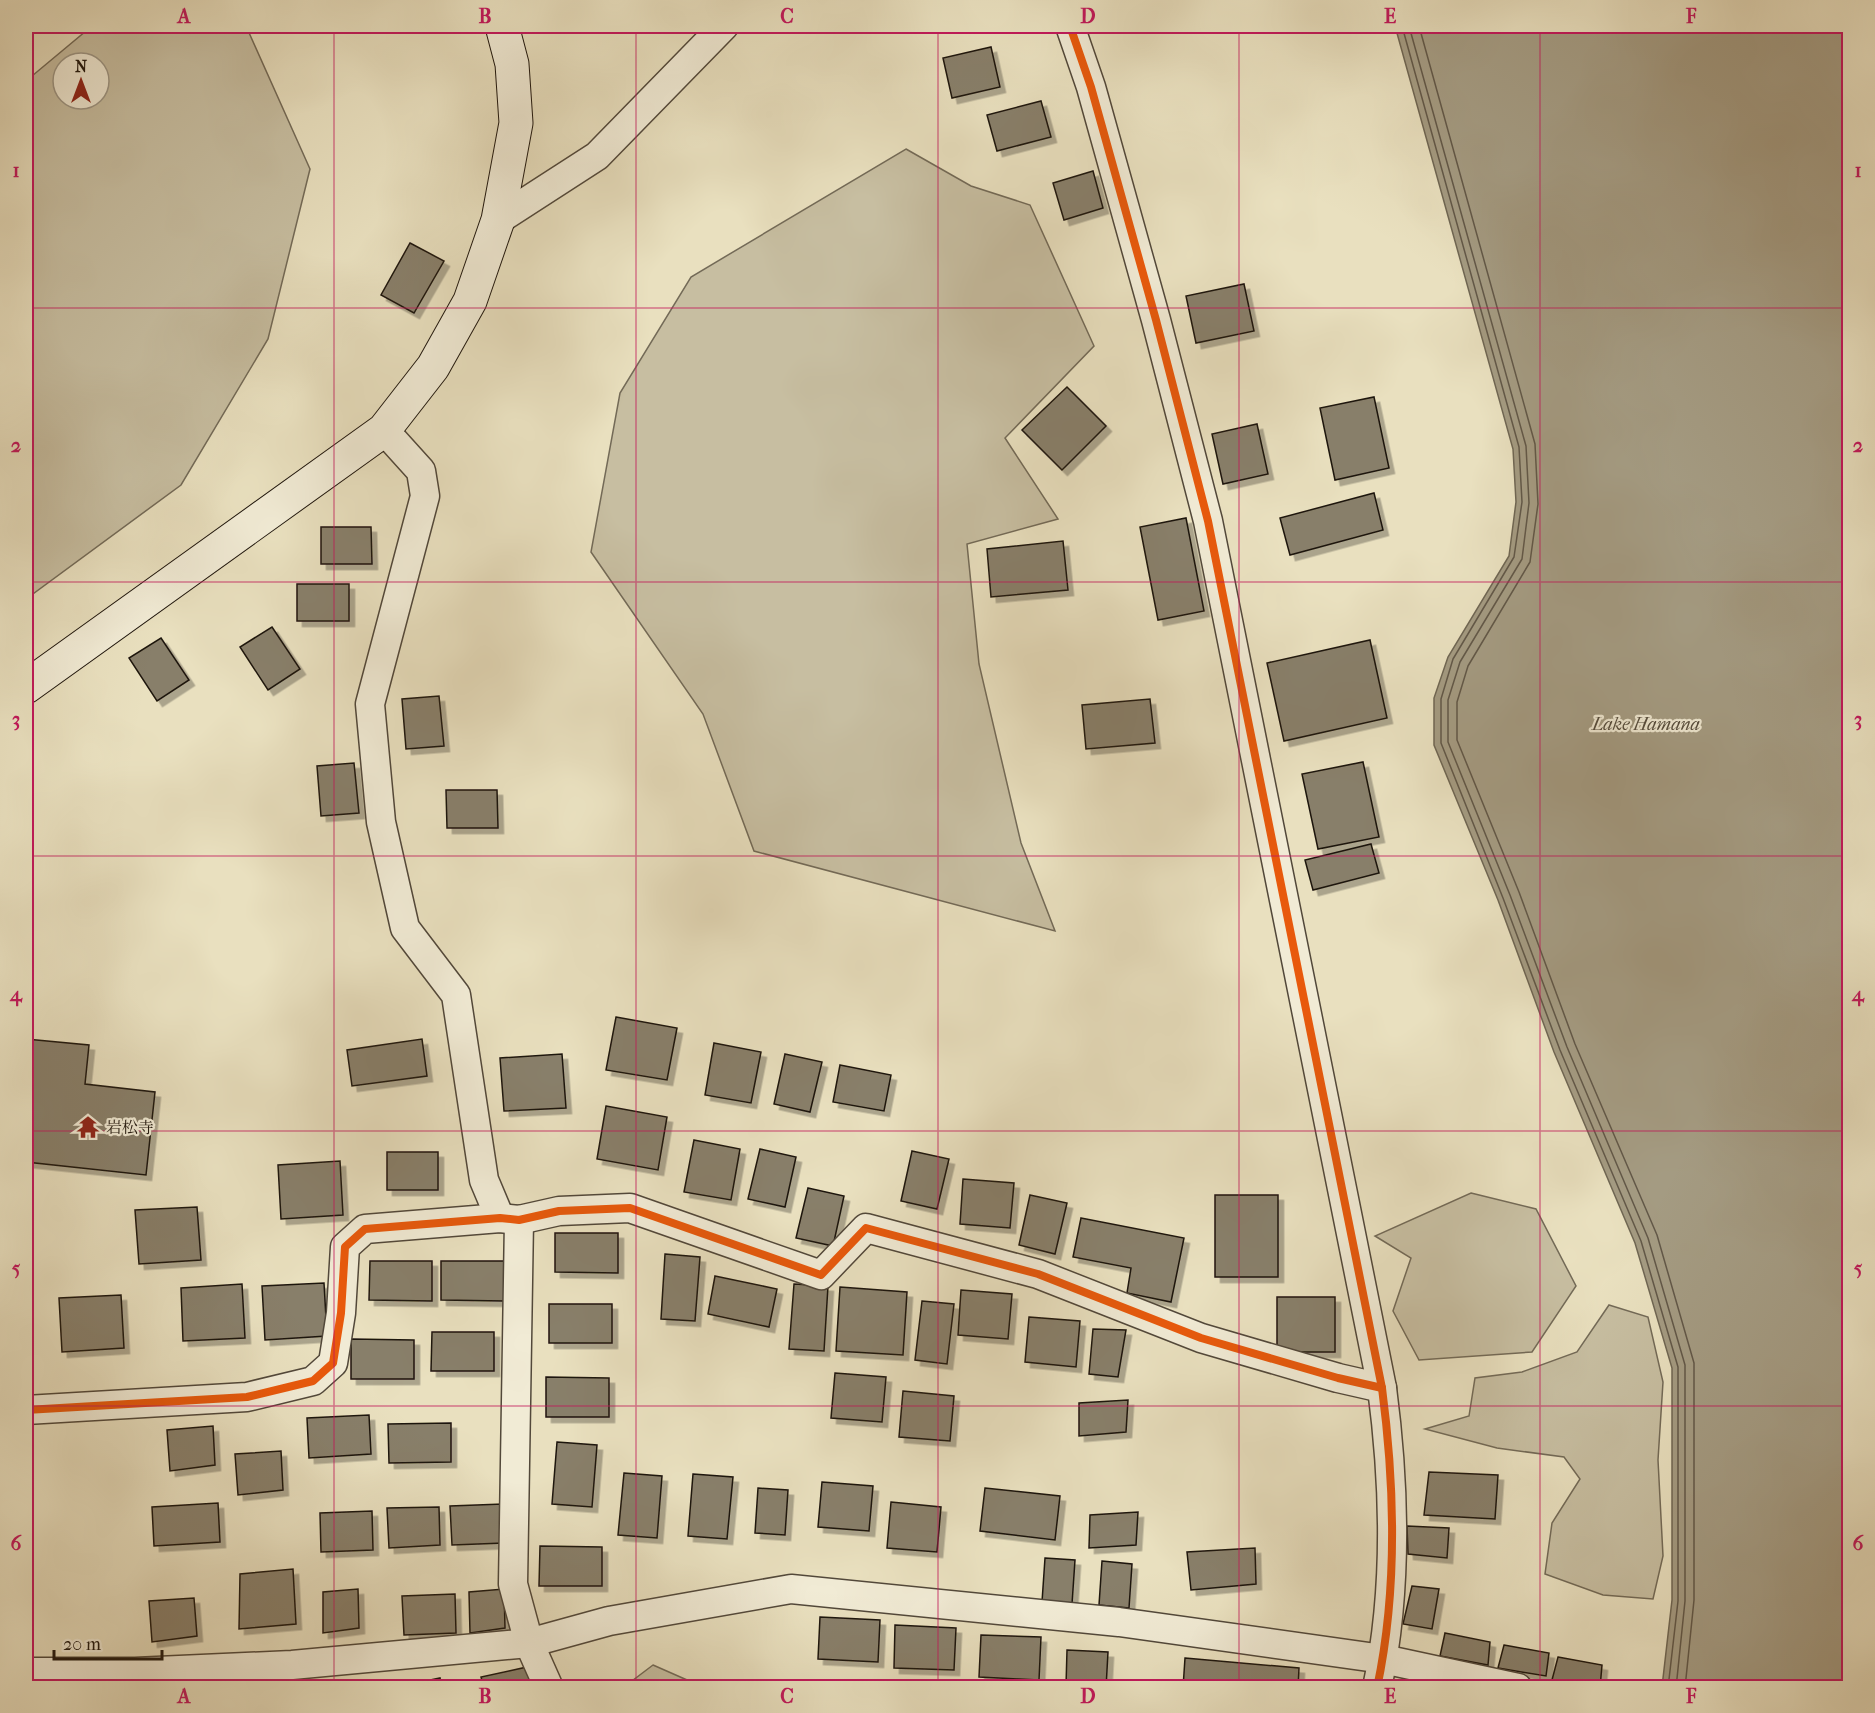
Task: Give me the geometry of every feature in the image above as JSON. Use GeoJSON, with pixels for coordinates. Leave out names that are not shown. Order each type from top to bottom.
{"type":"FeatureCollection","features":[{"type":"Feature","properties":{"kind":"street"},"geometry":{"type":"LineString","coordinates":[[26,687],[384,430],[433,367],[470,301],[498,220],[516,123],[512,64],[502,26]]}},
{"type":"Feature","properties":{"kind":"street"},"geometry":{"type":"LineString","coordinates":[[498,220],[597,156],[724,26]]}},
{"type":"Feature","properties":{"kind":"street"},"geometry":{"type":"LineString","coordinates":[[1070,26],[1091,87],[1208,521],[1382,1388],[1387,1423],[1393,1521],[1388,1612],[1377,1688]]}},
{"type":"Feature","properties":{"kind":"street"},"geometry":{"type":"LineString","coordinates":[[384,430],[421,471],[425,496],[370,704],[381,822],[405,928],[456,995],[484,1180],[510,1219],[513,1584],[529,1643],[549,1688]]}},
{"type":"Feature","properties":{"kind":"street"},"geometry":{"type":"LineString","coordinates":[[26,1410],[247,1397],[313,1381],[333,1363],[341,1312],[345,1247],[365,1229],[510,1219],[559,1211],[630,1208],[821,1275],[866,1228],[1038,1274],[1201,1338],[1338,1378],[1382,1388]]}},
{"type":"Feature","properties":{"kind":"street"},"geometry":{"type":"LineString","coordinates":[[26,1672],[137,1680],[529,1643],[609,1621],[790,1589],[1119,1622],[1383,1659],[1518,1688]]}},
{"type":"Feature","properties":{"kind":"shaded area"},"geometry":{"type":"Polygon","coordinates":[[[92,26],[246,26],[310,169],[268,339],[181,485],[26,599],[26,81],[51,60],[51,111],[111,111],[111,51],[62,51],[92,26]]]}},
{"type":"Feature","properties":{"kind":"shaded area"},"geometry":{"type":"Polygon","coordinates":[[[906,149],[971,186],[1030,205],[1094,346],[1005,438],[1058,519],[967,544],[979,664],[1021,843],[1055,931],[754,851],[703,714],[591,552],[620,393],[691,277],[906,149]]]}},
{"type":"Feature","properties":{"kind":"shaded area"},"geometry":{"type":"Polygon","coordinates":[[[1471,1193],[1536,1209],[1576,1286],[1532,1352],[1419,1360],[1393,1311],[1411,1258],[1375,1236],[1471,1193]]]}},
{"type":"Feature","properties":{"kind":"shaded area"},"geometry":{"type":"Polygon","coordinates":[[[1609,1305],[1648,1317],[1663,1382],[1658,1460],[1663,1556],[1653,1599],[1603,1595],[1545,1574],[1552,1523],[1580,1479],[1564,1457],[1497,1448],[1425,1429],[1469,1416],[1475,1378],[1522,1372],[1577,1352],[1609,1305]]]}},
{"type":"Feature","properties":{"kind":"shaded area"},"geometry":{"type":"Polygon","coordinates":[[[653,1665],[703,1687],[624,1687],[653,1665]]]}},
{"type":"Feature","properties":{"kind":"water","name":"Lake Hamana"},"geometry":{"type":"Polygon","coordinates":[[[1395,26],[1849,26],[1849,1687],[1662,1687],[1672,1600],[1672,1368],[1635,1243],[1554,1052],[1498,900],[1434,745],[1434,698],[1448,657],[1509,556],[1516,502],[1513,449],[1395,26]]]}},
{"type":"Feature","properties":{"kind":"building"},"geometry":{"type":"Polygon","coordinates":[[[991,47],[1000,87],[952,98],[943,58],[991,47]]]}},
{"type":"Feature","properties":{"kind":"building"},"geometry":{"type":"Polygon","coordinates":[[[1041,101],[1051,137],[997,151],[987,115],[1041,101]]]}},
{"type":"Feature","properties":{"kind":"building"},"geometry":{"type":"Polygon","coordinates":[[[1093,171],[1103,208],[1064,220],[1053,183],[1093,171]]]}},
{"type":"Feature","properties":{"kind":"building"},"geometry":{"type":"Polygon","coordinates":[[[410,243],[444,261],[414,313],[381,295],[410,243]]]}},
{"type":"Feature","properties":{"kind":"building"},"geometry":{"type":"Polygon","coordinates":[[[1244,284],[1254,331],[1196,343],[1186,296],[1244,284]]]}},
{"type":"Feature","properties":{"kind":"building"},"geometry":{"type":"Polygon","coordinates":[[[1067,387],[1106,426],[1062,470],[1022,430],[1067,387]]]}},
{"type":"Feature","properties":{"kind":"building"},"geometry":{"type":"Polygon","coordinates":[[[1374,397],[1389,468],[1335,480],[1320,408],[1374,397]]]}},
{"type":"Feature","properties":{"kind":"building"},"geometry":{"type":"Polygon","coordinates":[[[1257,424],[1268,474],[1223,484],[1212,434],[1257,424]]]}},
{"type":"Feature","properties":{"kind":"building"},"geometry":{"type":"Polygon","coordinates":[[[1374,493],[1383,530],[1290,555],[1280,518],[1374,493]]]}},
{"type":"Feature","properties":{"kind":"building"},"geometry":{"type":"Polygon","coordinates":[[[1186,518],[1204,611],[1158,620],[1140,527],[1186,518]]]}},
{"type":"Feature","properties":{"kind":"building"},"geometry":{"type":"Polygon","coordinates":[[[321,527],[371,527],[372,564],[321,564],[321,527]]]}},
{"type":"Feature","properties":{"kind":"building"},"geometry":{"type":"Polygon","coordinates":[[[1063,541],[1068,590],[991,597],[987,549],[1063,541]]]}},
{"type":"Feature","properties":{"kind":"building"},"geometry":{"type":"Polygon","coordinates":[[[297,584],[349,584],[349,621],[297,621],[297,584]]]}},
{"type":"Feature","properties":{"kind":"building"},"geometry":{"type":"Polygon","coordinates":[[[272,627],[300,669],[268,690],[240,647],[272,627]]]}},
{"type":"Feature","properties":{"kind":"building"},"geometry":{"type":"Polygon","coordinates":[[[161,638],[189,680],[157,701],[129,658],[161,638]]]}},
{"type":"Feature","properties":{"kind":"building"},"geometry":{"type":"Polygon","coordinates":[[[1370,640],[1387,718],[1284,741],[1267,663],[1370,640]]]}},
{"type":"Feature","properties":{"kind":"building"},"geometry":{"type":"Polygon","coordinates":[[[439,696],[444,746],[406,749],[402,699],[439,696]]]}},
{"type":"Feature","properties":{"kind":"building"},"geometry":{"type":"Polygon","coordinates":[[[1150,699],[1155,743],[1086,749],[1082,705],[1150,699]]]}},
{"type":"Feature","properties":{"kind":"building"},"geometry":{"type":"Polygon","coordinates":[[[1363,762],[1379,837],[1318,849],[1302,774],[1363,762]]]}},
{"type":"Feature","properties":{"kind":"building"},"geometry":{"type":"Polygon","coordinates":[[[354,763],[359,813],[321,816],[317,766],[354,763]]]}},
{"type":"Feature","properties":{"kind":"building"},"geometry":{"type":"Polygon","coordinates":[[[446,790],[497,790],[498,828],[447,828],[446,790]]]}},
{"type":"Feature","properties":{"kind":"building"},"geometry":{"type":"Polygon","coordinates":[[[1371,844],[1379,873],[1313,890],[1305,860],[1371,844]]]}},
{"type":"Feature","properties":{"kind":"building"},"geometry":{"type":"Polygon","coordinates":[[[616,1017],[677,1028],[667,1080],[606,1070],[616,1017]]]}},
{"type":"Feature","properties":{"kind":"building","name":"岩松寺"},"geometry":{"type":"Polygon","coordinates":[[[26,1039],[89,1045],[85,1084],[155,1092],[146,1175],[26,1162],[26,1039]]]}},
{"type":"Feature","properties":{"kind":"building"},"geometry":{"type":"Polygon","coordinates":[[[422,1039],[427,1076],[352,1086],[347,1050],[422,1039]]]}},
{"type":"Feature","properties":{"kind":"building"},"geometry":{"type":"Polygon","coordinates":[[[714,1043],[761,1052],[751,1103],[705,1095],[714,1043]]]}},
{"type":"Feature","properties":{"kind":"building"},"geometry":{"type":"Polygon","coordinates":[[[562,1054],[566,1108],[504,1111],[500,1058],[562,1054]]]}},
{"type":"Feature","properties":{"kind":"building"},"geometry":{"type":"Polygon","coordinates":[[[785,1054],[822,1062],[810,1112],[774,1104],[785,1054]]]}},
{"type":"Feature","properties":{"kind":"building"},"geometry":{"type":"Polygon","coordinates":[[[840,1065],[891,1075],[884,1111],[833,1102],[840,1065]]]}},
{"type":"Feature","properties":{"kind":"building"},"geometry":{"type":"Polygon","coordinates":[[[606,1106],[667,1117],[658,1170],[597,1159],[606,1106]]]}},
{"type":"Feature","properties":{"kind":"building"},"geometry":{"type":"Polygon","coordinates":[[[694,1140],[740,1149],[731,1200],[684,1192],[694,1140]]]}},
{"type":"Feature","properties":{"kind":"building"},"geometry":{"type":"Polygon","coordinates":[[[760,1149],[796,1157],[785,1207],[748,1199],[760,1149]]]}},
{"type":"Feature","properties":{"kind":"building"},"geometry":{"type":"Polygon","coordinates":[[[912,1151],[949,1159],[937,1209],[901,1201],[912,1151]]]}},
{"type":"Feature","properties":{"kind":"building"},"geometry":{"type":"Polygon","coordinates":[[[387,1152],[438,1152],[438,1190],[387,1190],[387,1152]]]}},
{"type":"Feature","properties":{"kind":"building"},"geometry":{"type":"Polygon","coordinates":[[[340,1161],[343,1215],[281,1219],[278,1165],[340,1161]]]}},
{"type":"Feature","properties":{"kind":"building"},"geometry":{"type":"Polygon","coordinates":[[[963,1179],[1014,1183],[1010,1228],[960,1224],[963,1179]]]}},
{"type":"Feature","properties":{"kind":"building"},"geometry":{"type":"Polygon","coordinates":[[[808,1188],[844,1196],[833,1246],[796,1238],[808,1188]]]}},
{"type":"Feature","properties":{"kind":"building"},"geometry":{"type":"Polygon","coordinates":[[[1030,1195],[1067,1203],[1055,1254],[1019,1245],[1030,1195]]]}},
{"type":"Feature","properties":{"kind":"building"},"geometry":{"type":"Polygon","coordinates":[[[1215,1195],[1278,1195],[1278,1277],[1215,1277],[1215,1195]]]}},
{"type":"Feature","properties":{"kind":"building"},"geometry":{"type":"Polygon","coordinates":[[[197,1207],[201,1260],[139,1264],[135,1210],[197,1207]]]}},
{"type":"Feature","properties":{"kind":"building"},"geometry":{"type":"Polygon","coordinates":[[[1081,1218],[1184,1238],[1171,1302],[1127,1293],[1131,1268],[1073,1257],[1081,1218]]]}},
{"type":"Feature","properties":{"kind":"building"},"geometry":{"type":"Polygon","coordinates":[[[555,1233],[618,1233],[618,1273],[555,1272],[555,1233]]]}},
{"type":"Feature","properties":{"kind":"building"},"geometry":{"type":"Polygon","coordinates":[[[665,1254],[700,1257],[695,1321],[661,1319],[665,1254]]]}},
{"type":"Feature","properties":{"kind":"building"},"geometry":{"type":"Polygon","coordinates":[[[370,1261],[432,1261],[432,1301],[369,1300],[370,1261]]]}},
{"type":"Feature","properties":{"kind":"building"},"geometry":{"type":"Polygon","coordinates":[[[441,1261],[504,1261],[504,1301],[441,1300],[441,1261]]]}},
{"type":"Feature","properties":{"kind":"building"},"geometry":{"type":"Polygon","coordinates":[[[715,1276],[777,1289],[769,1327],[708,1314],[715,1276]]]}},
{"type":"Feature","properties":{"kind":"building"},"geometry":{"type":"Polygon","coordinates":[[[324,1283],[327,1336],[265,1340],[262,1286],[324,1283]]]}},
{"type":"Feature","properties":{"kind":"building"},"geometry":{"type":"Polygon","coordinates":[[[242,1284],[245,1338],[183,1341],[181,1288],[242,1284]]]}},
{"type":"Feature","properties":{"kind":"building"},"geometry":{"type":"Polygon","coordinates":[[[794,1284],[828,1286],[824,1351],[789,1349],[794,1284]]]}},
{"type":"Feature","properties":{"kind":"building"},"geometry":{"type":"Polygon","coordinates":[[[840,1287],[907,1292],[903,1355],[836,1351],[840,1287]]]}},
{"type":"Feature","properties":{"kind":"building"},"geometry":{"type":"Polygon","coordinates":[[[961,1290],[1012,1294],[1008,1339],[958,1335],[961,1290]]]}},
{"type":"Feature","properties":{"kind":"building"},"geometry":{"type":"Polygon","coordinates":[[[121,1295],[124,1348],[62,1352],[59,1298],[121,1295]]]}},
{"type":"Feature","properties":{"kind":"building"},"geometry":{"type":"Polygon","coordinates":[[[1277,1297],[1335,1297],[1335,1352],[1277,1352],[1277,1297]]]}},
{"type":"Feature","properties":{"kind":"building"},"geometry":{"type":"Polygon","coordinates":[[[922,1301],[954,1304],[947,1364],[915,1360],[922,1301]]]}},
{"type":"Feature","properties":{"kind":"building"},"geometry":{"type":"Polygon","coordinates":[[[549,1304],[612,1304],[612,1343],[549,1343],[549,1304]]]}},
{"type":"Feature","properties":{"kind":"building"},"geometry":{"type":"Polygon","coordinates":[[[1029,1317],[1080,1321],[1076,1367],[1025,1362],[1029,1317]]]}},
{"type":"Feature","properties":{"kind":"building"},"geometry":{"type":"Polygon","coordinates":[[[1093,1329],[1126,1330],[1118,1377],[1089,1374],[1093,1329]]]}},
{"type":"Feature","properties":{"kind":"building"},"geometry":{"type":"Polygon","coordinates":[[[432,1332],[494,1332],[494,1371],[431,1371],[432,1332]]]}},
{"type":"Feature","properties":{"kind":"building"},"geometry":{"type":"Polygon","coordinates":[[[351,1339],[414,1340],[414,1379],[351,1379],[351,1339]]]}},
{"type":"Feature","properties":{"kind":"building"},"geometry":{"type":"Polygon","coordinates":[[[835,1373],[886,1377],[882,1422],[831,1418],[835,1373]]]}},
{"type":"Feature","properties":{"kind":"building"},"geometry":{"type":"Polygon","coordinates":[[[546,1377],[609,1378],[609,1417],[546,1417],[546,1377]]]}},
{"type":"Feature","properties":{"kind":"building"},"geometry":{"type":"Polygon","coordinates":[[[903,1391],[954,1396],[950,1441],[899,1437],[903,1391]]]}},
{"type":"Feature","properties":{"kind":"building"},"geometry":{"type":"Polygon","coordinates":[[[1128,1400],[1126,1432],[1079,1436],[1079,1403],[1128,1400]]]}},
{"type":"Feature","properties":{"kind":"building"},"geometry":{"type":"Polygon","coordinates":[[[369,1415],[371,1454],[309,1458],[307,1418],[369,1415]]]}},
{"type":"Feature","properties":{"kind":"building"},"geometry":{"type":"Polygon","coordinates":[[[451,1423],[451,1462],[389,1463],[388,1424],[451,1423]]]}},
{"type":"Feature","properties":{"kind":"building"},"geometry":{"type":"Polygon","coordinates":[[[213,1426],[215,1465],[170,1471],[167,1430],[213,1426]]]}},
{"type":"Feature","properties":{"kind":"building"},"geometry":{"type":"Polygon","coordinates":[[[557,1442],[597,1445],[592,1507],[552,1504],[557,1442]]]}},
{"type":"Feature","properties":{"kind":"building"},"geometry":{"type":"Polygon","coordinates":[[[281,1451],[283,1490],[238,1495],[235,1454],[281,1451]]]}},
{"type":"Feature","properties":{"kind":"building"},"geometry":{"type":"Polygon","coordinates":[[[1429,1472],[1498,1475],[1495,1519],[1424,1515],[1429,1472]]]}},
{"type":"Feature","properties":{"kind":"building"},"geometry":{"type":"Polygon","coordinates":[[[624,1473],[662,1476],[657,1538],[618,1535],[624,1473]]]}},
{"type":"Feature","properties":{"kind":"building"},"geometry":{"type":"Polygon","coordinates":[[[693,1474],[733,1477],[727,1539],[688,1536],[693,1474]]]}},
{"type":"Feature","properties":{"kind":"building"},"geometry":{"type":"Polygon","coordinates":[[[822,1482],[873,1486],[869,1531],[818,1527],[822,1482]]]}},
{"type":"Feature","properties":{"kind":"building"},"geometry":{"type":"Polygon","coordinates":[[[758,1488],[788,1490],[785,1535],[755,1533],[758,1488]]]}},
{"type":"Feature","properties":{"kind":"building"},"geometry":{"type":"Polygon","coordinates":[[[985,1488],[1060,1496],[1055,1540],[980,1531],[985,1488]]]}},
{"type":"Feature","properties":{"kind":"building"},"geometry":{"type":"Polygon","coordinates":[[[891,1502],[941,1507],[937,1552],[887,1548],[891,1502]]]}},
{"type":"Feature","properties":{"kind":"building"},"geometry":{"type":"Polygon","coordinates":[[[218,1503],[220,1542],[154,1546],[152,1507],[218,1503]]]}},
{"type":"Feature","properties":{"kind":"building"},"geometry":{"type":"Polygon","coordinates":[[[503,1504],[504,1543],[452,1545],[450,1506],[503,1504]]]}},
{"type":"Feature","properties":{"kind":"building"},"geometry":{"type":"Polygon","coordinates":[[[439,1507],[440,1545],[389,1548],[387,1508],[439,1507]]]}},
{"type":"Feature","properties":{"kind":"building"},"geometry":{"type":"Polygon","coordinates":[[[372,1511],[373,1550],[321,1552],[320,1513],[372,1511]]]}},
{"type":"Feature","properties":{"kind":"building"},"geometry":{"type":"Polygon","coordinates":[[[1138,1512],[1136,1545],[1089,1548],[1090,1515],[1138,1512]]]}},
{"type":"Feature","properties":{"kind":"building"},"geometry":{"type":"Polygon","coordinates":[[[1407,1526],[1449,1528],[1447,1558],[1408,1554],[1407,1526]]]}},
{"type":"Feature","properties":{"kind":"building"},"geometry":{"type":"Polygon","coordinates":[[[540,1546],[602,1547],[602,1586],[539,1586],[540,1546]]]}},
{"type":"Feature","properties":{"kind":"building"},"geometry":{"type":"Polygon","coordinates":[[[1255,1548],[1256,1584],[1191,1590],[1187,1552],[1255,1548]]]}},
{"type":"Feature","properties":{"kind":"building"},"geometry":{"type":"Polygon","coordinates":[[[1045,1558],[1075,1560],[1072,1604],[1042,1602],[1045,1558]]]}},
{"type":"Feature","properties":{"kind":"building"},"geometry":{"type":"Polygon","coordinates":[[[1102,1561],[1132,1564],[1129,1608],[1099,1605],[1102,1561]]]}},
{"type":"Feature","properties":{"kind":"building"},"geometry":{"type":"Polygon","coordinates":[[[293,1569],[296,1624],[239,1629],[240,1574],[293,1569]]]}},
{"type":"Feature","properties":{"kind":"building"},"geometry":{"type":"Polygon","coordinates":[[[1412,1586],[1439,1589],[1432,1629],[1403,1624],[1412,1586]]]}},
{"type":"Feature","properties":{"kind":"building"},"geometry":{"type":"Polygon","coordinates":[[[358,1589],[359,1628],[323,1633],[323,1592],[358,1589]]]}},
{"type":"Feature","properties":{"kind":"building"},"geometry":{"type":"Polygon","coordinates":[[[504,1589],[505,1628],[470,1633],[469,1592],[504,1589]]]}},
{"type":"Feature","properties":{"kind":"building"},"geometry":{"type":"Polygon","coordinates":[[[455,1594],[456,1633],[404,1635],[402,1596],[455,1594]]]}},
{"type":"Feature","properties":{"kind":"building"},"geometry":{"type":"Polygon","coordinates":[[[194,1598],[197,1636],[152,1642],[149,1601],[194,1598]]]}},
{"type":"Feature","properties":{"kind":"building"},"geometry":{"type":"Polygon","coordinates":[[[820,1617],[880,1620],[878,1662],[818,1659],[820,1617]]]}},
{"type":"Feature","properties":{"kind":"building"},"geometry":{"type":"Polygon","coordinates":[[[895,1625],[956,1628],[954,1670],[894,1668],[895,1625]]]}},
{"type":"Feature","properties":{"kind":"building"},"geometry":{"type":"Polygon","coordinates":[[[1445,1633],[1490,1642],[1488,1665],[1440,1656],[1445,1633]]]}},
{"type":"Feature","properties":{"kind":"building"},"geometry":{"type":"Polygon","coordinates":[[[981,1635],[1041,1637],[1039,1680],[979,1677],[981,1635]]]}},
{"type":"Feature","properties":{"kind":"building"},"geometry":{"type":"Polygon","coordinates":[[[1504,1645],[1549,1653],[1546,1676],[1498,1668],[1504,1645]]]}},
{"type":"Feature","properties":{"kind":"building"},"geometry":{"type":"Polygon","coordinates":[[[1067,1650],[1108,1652],[1106,1688],[1066,1686],[1067,1650]]]}},
{"type":"Feature","properties":{"kind":"building"},"geometry":{"type":"Polygon","coordinates":[[[1558,1657],[1602,1665],[1600,1688],[1552,1680],[1558,1657]]]}},
{"type":"Feature","properties":{"kind":"building"},"geometry":{"type":"Polygon","coordinates":[[[1185,1658],[1299,1668],[1298,1688],[1183,1688],[1185,1658]]]}},
{"type":"Feature","properties":{"kind":"building"},"geometry":{"type":"Polygon","coordinates":[[[527,1667],[531,1688],[484,1688],[481,1677],[527,1667]]]}},
{"type":"Feature","properties":{"kind":"building"},"geometry":{"type":"Polygon","coordinates":[[[1420,1677],[1462,1688],[1418,1688],[1420,1677]]]}},
{"type":"Feature","properties":{"kind":"building"},"geometry":{"type":"Polygon","coordinates":[[[440,1678],[442,1688],[393,1688],[440,1678]]]}},
{"type":"Feature","properties":{"kind":"building"},"geometry":{"type":"Polygon","coordinates":[[[312,1680],[313,1688],[278,1688],[278,1684],[312,1680]]]}},
{"type":"Feature","properties":{"kind":"cycle path"},"geometry":{"type":"LineString","coordinates":[[1070,26],[1091,87],[1156,320],[1208,521],[1382,1388],[1390,1463],[1392,1538],[1388,1613],[1377,1688]]}},
{"type":"Feature","properties":{"kind":"cycle path"},"geometry":{"type":"LineString","coordinates":[[26,1410],[247,1397],[313,1381],[333,1363],[341,1313],[345,1247],[365,1229],[500,1218],[519,1220],[559,1211],[630,1208],[821,1275],[866,1228],[1038,1274],[1201,1338],[1338,1378],[1382,1388]]}},
{"type":"Feature","properties":{"kind":"place","name":"岩松寺"},"geometry":{"type":"Point","coordinates":[88,1127]}}]}
